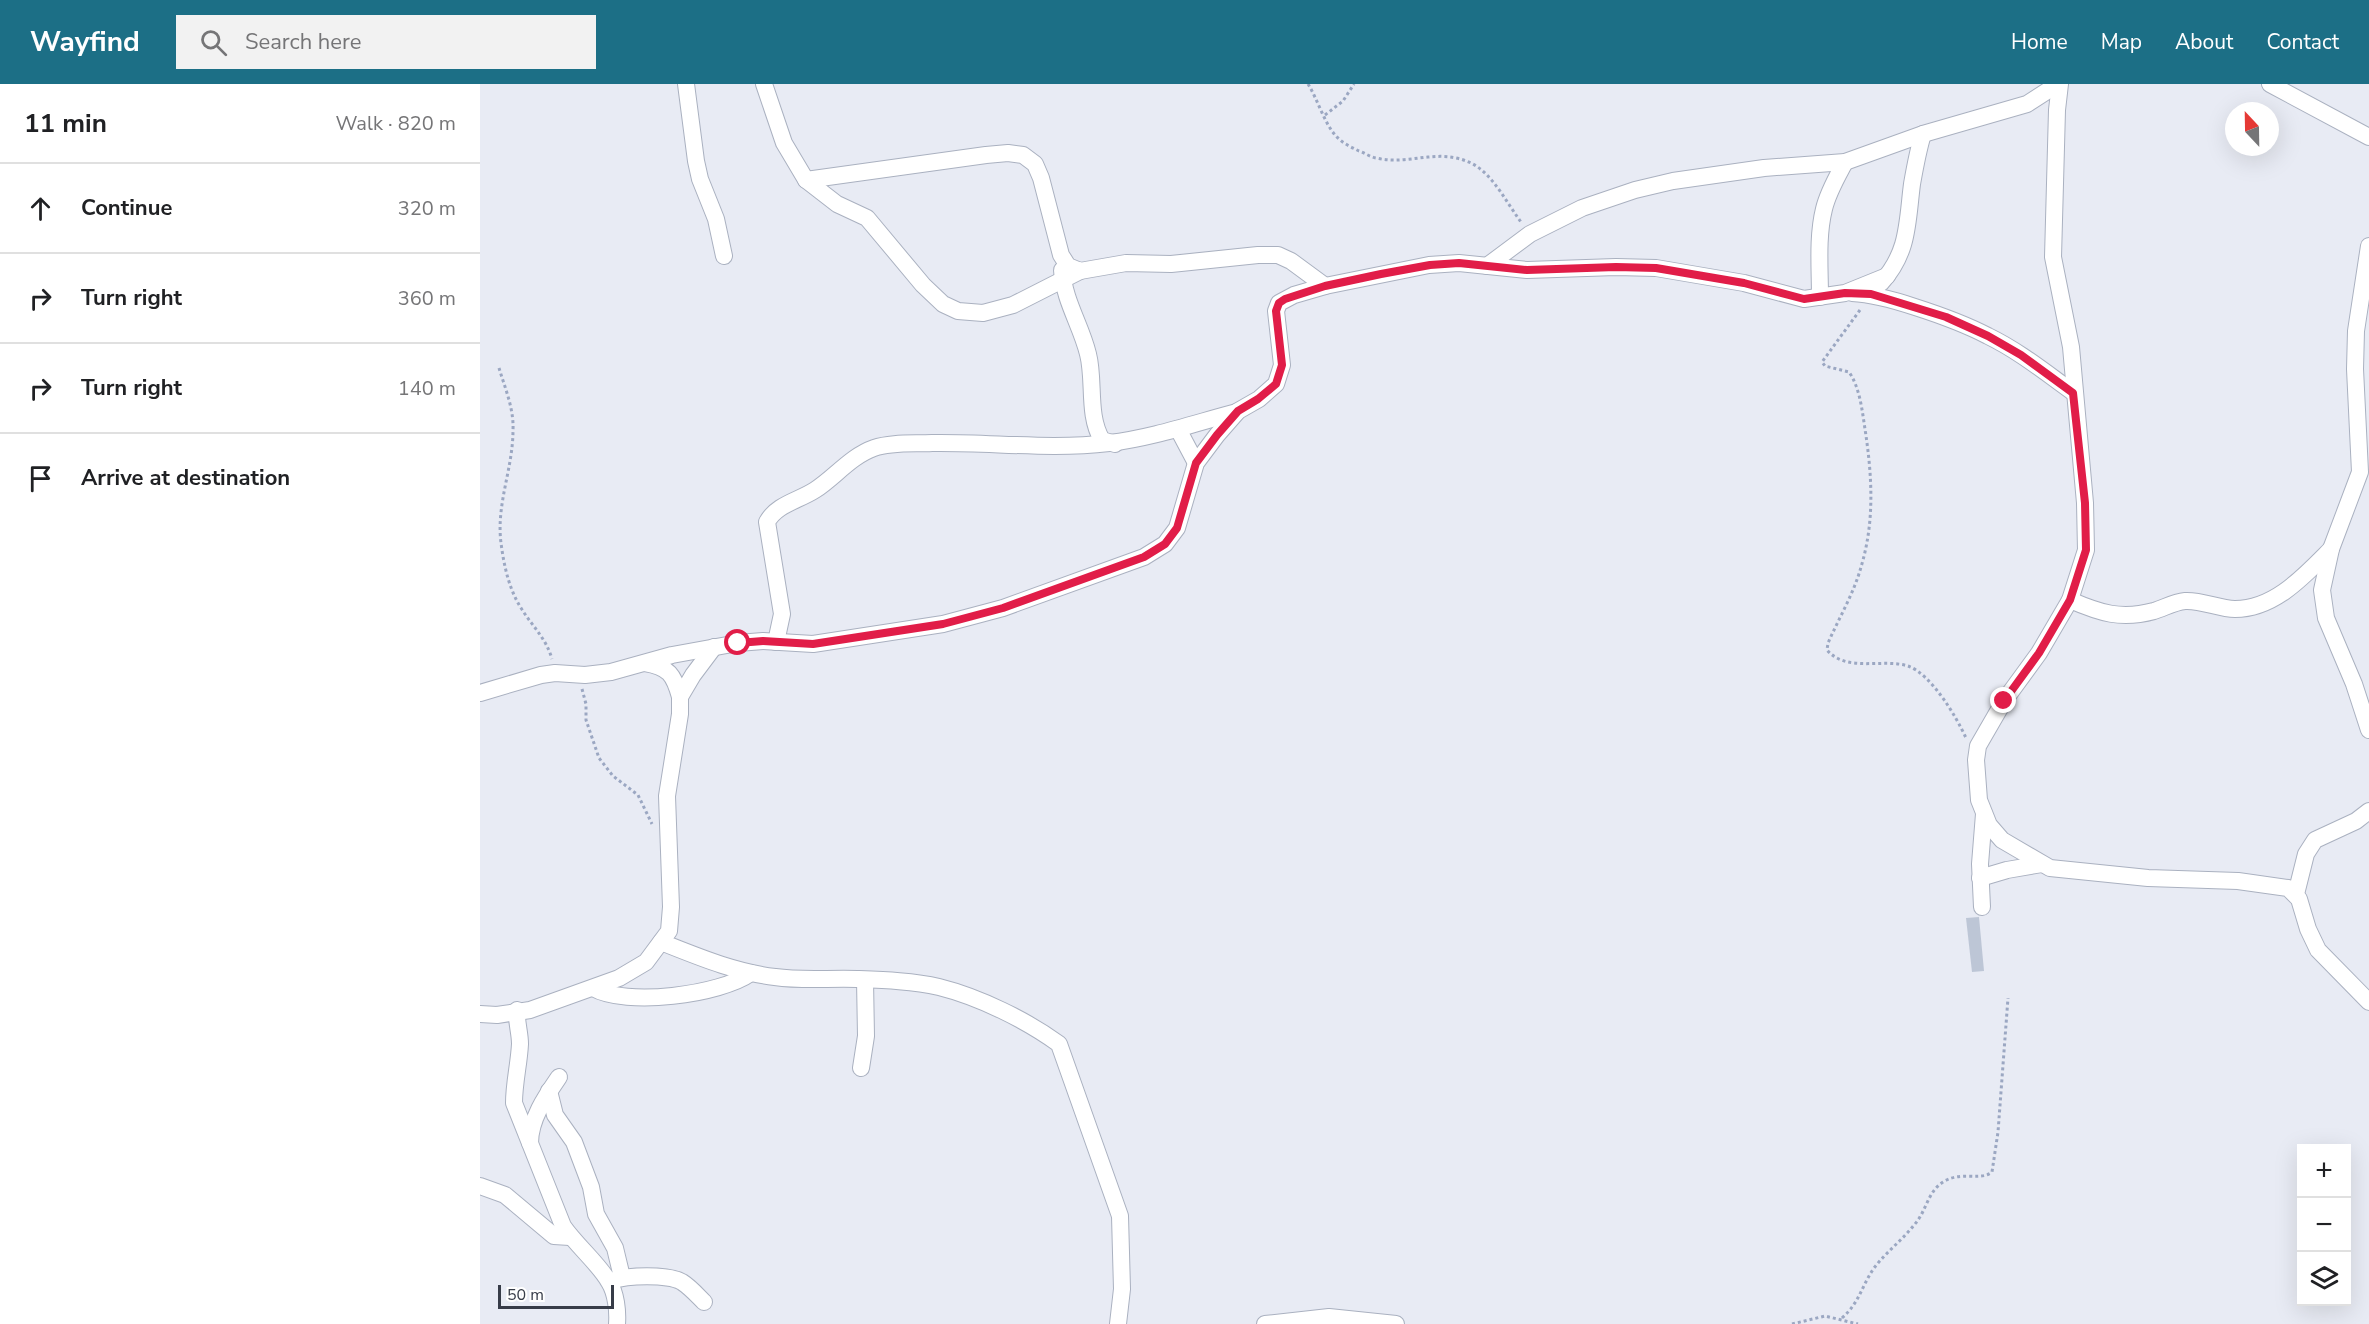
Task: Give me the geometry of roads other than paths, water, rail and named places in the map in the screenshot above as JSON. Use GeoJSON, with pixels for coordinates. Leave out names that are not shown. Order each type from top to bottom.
{"type":"FeatureCollection","features":[{"type":"Feature","properties":{"kind":"street"},"geometry":{"type":"LineString","coordinates":[[686,84],[696,161],[700,179],[716,219],[724,256]]}},
{"type":"Feature","properties":{"kind":"street"},"geometry":{"type":"LineString","coordinates":[[764,84],[784,143],[806,180],[837,204],[867,218],[923,285],[943,304],[958,311],[983,313],[1013,305],[1080,271],[1125,263],[1171,264],[1278,255],[1291,261],[1325,286]]}},
{"type":"Feature","properties":{"kind":"street"},"geometry":{"type":"LineString","coordinates":[[1488,266],[1530,234],[1582,208],[1635,190],[1673,181],[1764,168],[1845,162],[1923,134],[2027,104],[2059,84]]}},
{"type":"Feature","properties":{"kind":"street"},"geometry":{"type":"LineString","coordinates":[[2059,84],[2053,257],[2071,347],[2073,393],[2085,503],[2086,550],[2070,600],[2039,653],[1978,746],[1976,790],[1984,814],[1989,825],[2002,840],[2057,870],[2268,884],[2288,888],[2296,894],[2318,950],[2369,1002]]}},
{"type":"Feature","properties":{"kind":"street"},"geometry":{"type":"LineString","coordinates":[[2270,84],[2369,137]]}},
{"type":"Feature","properties":{"kind":"street"},"geometry":{"type":"LineString","coordinates":[[1871,294],[1887,276],[1904,246],[1910,219],[1916,159],[1923,134]]}},
{"type":"Feature","properties":{"kind":"street"},"geometry":{"type":"LineString","coordinates":[[806,180],[986,154],[1023,155],[1035,164],[1041,178],[1061,255],[1068,301],[1088,354],[1098,431],[1102,440],[1110,443],[1151,435],[1238,411]]}},
{"type":"Feature","properties":{"kind":"street"},"geometry":{"type":"LineString","coordinates":[[1820,297],[1820,236],[1824,210],[1830,190],[1845,162]]}},
{"type":"Feature","properties":{"kind":"street"},"geometry":{"type":"LineString","coordinates":[[2369,246],[2356,331],[2355,369],[2360,472],[2331,549],[2322,590],[2326,618],[2354,684],[2369,730]]}},
{"type":"Feature","properties":{"kind":"street"},"geometry":{"type":"LineString","coordinates":[[1061,255],[1068,266],[1080,271]]}},
{"type":"Feature","properties":{"kind":"street"},"geometry":{"type":"LineString","coordinates":[[776,642],[782,614],[767,522],[771,515],[779,509],[812,492],[860,455],[875,448],[899,444],[1122,443],[1238,411],[1258,399],[1276,384],[1282,365],[1276,324],[1276,311],[1279,303],[1294,295],[1325,286],[1430,265],[1459,263],[1527,270],[1656,268],[1744,283],[1804,299],[1845,293],[1871,294],[1946,317],[1988,336],[2021,355],[2073,393]]}},
{"type":"Feature","properties":{"kind":"street"},"geometry":{"type":"LineString","coordinates":[[1845,293],[1887,276]]}},
{"type":"Feature","properties":{"kind":"street"},"geometry":{"type":"LineString","coordinates":[[480,693],[555,673],[611,672],[672,655],[714,647],[763,641],[813,644],[954,622],[1003,608],[1144,557],[1165,544],[1177,528],[1196,463],[1238,411]]}},
{"type":"Feature","properties":{"kind":"street"},"geometry":{"type":"LineString","coordinates":[[1178,429],[1196,463]]}},
{"type":"Feature","properties":{"kind":"street"},"geometry":{"type":"LineString","coordinates":[[2070,600],[2101,614],[2137,615],[2185,601],[2234,609],[2252,607],[2270,600],[2298,582],[2331,549]]}},
{"type":"Feature","properties":{"kind":"street"},"geometry":{"type":"LineString","coordinates":[[681,697],[693,675],[714,647]]}},
{"type":"Feature","properties":{"kind":"street"},"geometry":{"type":"LineString","coordinates":[[480,1014],[497,1015],[530,1010],[619,978],[646,962],[669,931],[667,796],[681,697],[670,673],[661,665],[645,663]]}},
{"type":"Feature","properties":{"kind":"street"},"geometry":{"type":"LineString","coordinates":[[2296,894],[2306,854],[2316,840],[2356,821],[2369,811]]}},
{"type":"Feature","properties":{"kind":"street"},"geometry":{"type":"LineString","coordinates":[[1982,907],[1980,851],[1984,814]]}},
{"type":"Feature","properties":{"kind":"street"},"geometry":{"type":"LineString","coordinates":[[1980,878],[2007,870],[2043,864]]}},
{"type":"Feature","properties":{"kind":"street"},"geometry":{"type":"LineString","coordinates":[[662,942],[716,965],[776,978],[820,981],[865,980],[938,987],[965,995],[1047,1035],[1059,1044],[1120,1216],[1122,1289],[1118,1324]]}},
{"type":"Feature","properties":{"kind":"street"},"geometry":{"type":"LineString","coordinates":[[593,988],[603,994],[620,998],[669,995],[699,992],[738,982],[751,973]]}},
{"type":"Feature","properties":{"kind":"street"},"geometry":{"type":"LineString","coordinates":[[861,1068],[866,1036],[865,980]]}},
{"type":"Feature","properties":{"kind":"street"},"geometry":{"type":"LineString","coordinates":[[518,1010],[516,1022],[520,1050],[514,1083],[514,1103],[563,1226],[570,1237],[616,1279],[672,1278],[681,1281],[704,1302]]}},
{"type":"Feature","properties":{"kind":"street"},"geometry":{"type":"LineString","coordinates":[[531,1146],[530,1131],[549,1091],[559,1077]]}},
{"type":"Feature","properties":{"kind":"street"},"geometry":{"type":"LineString","coordinates":[[549,1091],[555,1115],[574,1142],[591,1187],[596,1214],[615,1248],[614,1296],[617,1324]]}},
{"type":"Feature","properties":{"kind":"street"},"geometry":{"type":"LineString","coordinates":[[480,1186],[505,1195],[554,1236],[570,1237]]}},
{"type":"Feature","properties":{"kind":"street"},"geometry":{"type":"LineString","coordinates":[[1265,1324],[1329,1317],[1396,1324]]}}]}
